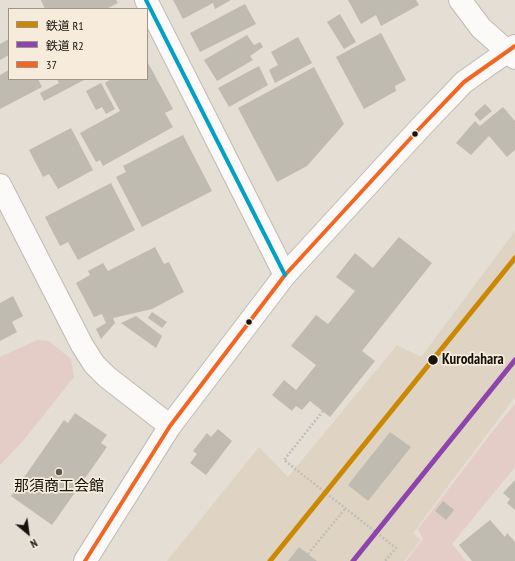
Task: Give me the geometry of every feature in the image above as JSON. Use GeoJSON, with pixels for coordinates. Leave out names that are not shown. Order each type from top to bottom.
{"type":"FeatureCollection","features":[{"type":"Feature","properties":{"kind":"street"},"geometry":{"type":"LineString","coordinates":[[146,0],[285,275]]}},
{"type":"Feature","properties":{"kind":"street"},"geometry":{"type":"LineString","coordinates":[[85,561],[170,426],[285,275],[464,82],[512,52],[481,28],[460,0]]}},
{"type":"Feature","properties":{"kind":"street"},"geometry":{"type":"LineString","coordinates":[[0,185],[82,345],[94,364],[107,377],[170,426]]}},
{"type":"Feature","properties":{"kind":"path"},"geometry":{"type":"LineString","coordinates":[[323,411],[284,460],[396,548],[386,561]]}},
{"type":"Feature","properties":{"kind":"path"},"geometry":{"type":"LineString","coordinates":[[308,554],[345,509]]}},
{"type":"Feature","properties":{"kind":"shaded area"},"geometry":{"type":"Polygon","coordinates":[[[515,231],[515,397],[413,533],[421,540],[404,561],[167,561],[259,447],[288,477],[397,345],[421,357],[515,231]]]}},
{"type":"Feature","properties":{"kind":"shaded area"},"geometry":{"type":"Polygon","coordinates":[[[37,340],[49,341],[71,359],[74,377],[23,441],[0,465],[0,357],[37,340]]]}},
{"type":"Feature","properties":{"kind":"shaded area"},"geometry":{"type":"Polygon","coordinates":[[[515,404],[515,467],[452,544],[466,561],[406,561],[423,539],[418,529],[515,404]]]}},
{"type":"Feature","properties":{"kind":"building"},"geometry":{"type":"Polygon","coordinates":[[[41,0],[116,0],[118,3],[108,8],[45,8],[41,0]]]}},
{"type":"Feature","properties":{"kind":"building"},"geometry":{"type":"Polygon","coordinates":[[[173,0],[231,0],[215,9],[213,3],[183,19],[173,0]]]}},
{"type":"Feature","properties":{"kind":"building"},"geometry":{"type":"Polygon","coordinates":[[[348,0],[416,0],[419,5],[381,26],[376,15],[361,24],[348,0]]]}},
{"type":"Feature","properties":{"kind":"building"},"geometry":{"type":"Polygon","coordinates":[[[245,4],[256,24],[200,52],[190,33],[245,4]]]}},
{"type":"Feature","properties":{"kind":"building"},"geometry":{"type":"Polygon","coordinates":[[[340,14],[356,42],[344,49],[327,22],[340,14]]]}},
{"type":"Feature","properties":{"kind":"building"},"geometry":{"type":"Polygon","coordinates":[[[381,33],[406,80],[395,86],[396,91],[364,109],[336,57],[381,33]]]}},
{"type":"Feature","properties":{"kind":"building"},"geometry":{"type":"Polygon","coordinates":[[[247,35],[254,45],[260,42],[263,47],[250,56],[253,60],[217,81],[204,60],[247,35]]]}},
{"type":"Feature","properties":{"kind":"building"},"geometry":{"type":"Polygon","coordinates":[[[298,37],[312,63],[275,83],[269,70],[278,65],[271,52],[298,37]]]}},
{"type":"Feature","properties":{"kind":"building"},"geometry":{"type":"Polygon","coordinates":[[[8,40],[8,56],[0,60],[0,44],[8,40]]]}},
{"type":"Feature","properties":{"kind":"building"},"geometry":{"type":"Polygon","coordinates":[[[148,63],[173,109],[165,113],[173,127],[103,166],[100,160],[96,162],[80,133],[120,111],[105,83],[110,80],[148,80],[148,63]]]}},
{"type":"Feature","properties":{"kind":"building"},"geometry":{"type":"Polygon","coordinates":[[[259,66],[268,85],[229,107],[218,88],[259,66]]]}},
{"type":"Feature","properties":{"kind":"building"},"geometry":{"type":"Polygon","coordinates":[[[314,67],[344,124],[307,166],[277,182],[238,108],[314,67]]]}},
{"type":"Feature","properties":{"kind":"building"},"geometry":{"type":"Polygon","coordinates":[[[8,71],[8,80],[38,80],[42,87],[0,109],[0,75],[8,71]]]}},
{"type":"Feature","properties":{"kind":"building"},"geometry":{"type":"Polygon","coordinates":[[[58,80],[84,80],[44,101],[40,93],[59,83],[58,80]]]}},
{"type":"Feature","properties":{"kind":"building"},"geometry":{"type":"Polygon","coordinates":[[[101,83],[115,109],[106,114],[102,107],[96,110],[86,91],[101,83]]]}},
{"type":"Feature","properties":{"kind":"building"},"geometry":{"type":"Polygon","coordinates":[[[485,104],[492,111],[480,121],[474,114],[485,104]]]}},
{"type":"Feature","properties":{"kind":"building"},"geometry":{"type":"Polygon","coordinates":[[[503,107],[515,121],[515,150],[507,157],[489,136],[471,155],[456,143],[475,121],[480,126],[503,107]]]}},
{"type":"Feature","properties":{"kind":"building"},"geometry":{"type":"Polygon","coordinates":[[[71,128],[93,170],[58,189],[49,174],[43,177],[29,150],[71,128]]]}},
{"type":"Feature","properties":{"kind":"building"},"geometry":{"type":"Polygon","coordinates":[[[183,135],[212,191],[142,227],[116,177],[126,172],[123,166],[183,135]]]}},
{"type":"Feature","properties":{"kind":"building"},"geometry":{"type":"Polygon","coordinates":[[[111,183],[135,230],[78,260],[68,242],[60,246],[45,217],[111,183]]]}},
{"type":"Feature","properties":{"kind":"building"},"geometry":{"type":"Polygon","coordinates":[[[399,237],[432,263],[362,351],[375,361],[330,417],[310,401],[302,410],[296,406],[292,411],[272,395],[284,380],[296,390],[316,365],[291,346],[316,315],[328,324],[355,291],[336,277],[355,253],[373,268],[399,237]]]}},
{"type":"Feature","properties":{"kind":"building"},"geometry":{"type":"Polygon","coordinates":[[[155,247],[164,264],[169,262],[184,292],[152,309],[113,318],[115,323],[101,339],[96,329],[106,323],[102,314],[94,317],[76,283],[90,275],[88,271],[103,263],[108,271],[155,247]]]}},
{"type":"Feature","properties":{"kind":"building"},"geometry":{"type":"Polygon","coordinates":[[[13,296],[23,316],[12,322],[17,332],[0,341],[0,303],[13,296]]]}},
{"type":"Feature","properties":{"kind":"building"},"geometry":{"type":"Polygon","coordinates":[[[152,312],[167,322],[162,328],[148,318],[152,312]]]}},
{"type":"Feature","properties":{"kind":"building"},"geometry":{"type":"Polygon","coordinates":[[[136,316],[162,336],[156,348],[121,323],[136,316]]]}},
{"type":"Feature","properties":{"kind":"building","name":"那須商工会館"},"geometry":{"type":"Polygon","coordinates":[[[75,413],[107,435],[101,443],[107,447],[52,525],[11,496],[64,420],[68,423],[75,413]]]}},
{"type":"Feature","properties":{"kind":"building"},"geometry":{"type":"Polygon","coordinates":[[[218,429],[232,441],[206,475],[190,463],[197,454],[193,451],[207,433],[211,437],[218,429]]]}},
{"type":"Feature","properties":{"kind":"building"},"geometry":{"type":"Polygon","coordinates":[[[390,432],[411,447],[368,501],[348,485],[390,432]]]}},
{"type":"Feature","properties":{"kind":"building"},"geometry":{"type":"Polygon","coordinates":[[[515,480],[515,510],[507,503],[510,499],[503,493],[515,480]]]}},
{"type":"Feature","properties":{"kind":"building"},"geometry":{"type":"Polygon","coordinates":[[[443,501],[454,510],[446,520],[435,511],[443,501]]]}},
{"type":"Feature","properties":{"kind":"building"},"geometry":{"type":"Polygon","coordinates":[[[490,520],[505,537],[507,533],[515,542],[515,561],[472,561],[459,545],[490,520]]]}},
{"type":"Feature","properties":{"kind":"building"},"geometry":{"type":"Polygon","coordinates":[[[299,547],[317,561],[288,561],[299,547]]]}},
{"type":"Feature","properties":{"kind":"rail line","name":"R1"},"geometry":{"type":"LineString","coordinates":[[270,561],[515,258]]}},
{"type":"Feature","properties":{"kind":"rail line","name":"R2"},"geometry":{"type":"LineString","coordinates":[[353,561],[515,360]]}},
{"type":"Feature","properties":{"kind":"transit line"},"geometry":{"type":"LineString","coordinates":[[146,0],[285,275]]}},
{"type":"Feature","properties":{"kind":"transit line","name":"37"},"geometry":{"type":"LineString","coordinates":[[85,561],[170,426],[285,275],[464,82],[515,46]]}},
{"type":"Feature","properties":{"kind":"place","name":"Kurodahara"},"geometry":{"type":"Point","coordinates":[433,360]}},
{"type":"Feature","properties":{"kind":"place","name":"那須商工会館"},"geometry":{"type":"Point","coordinates":[59,472]}}]}
